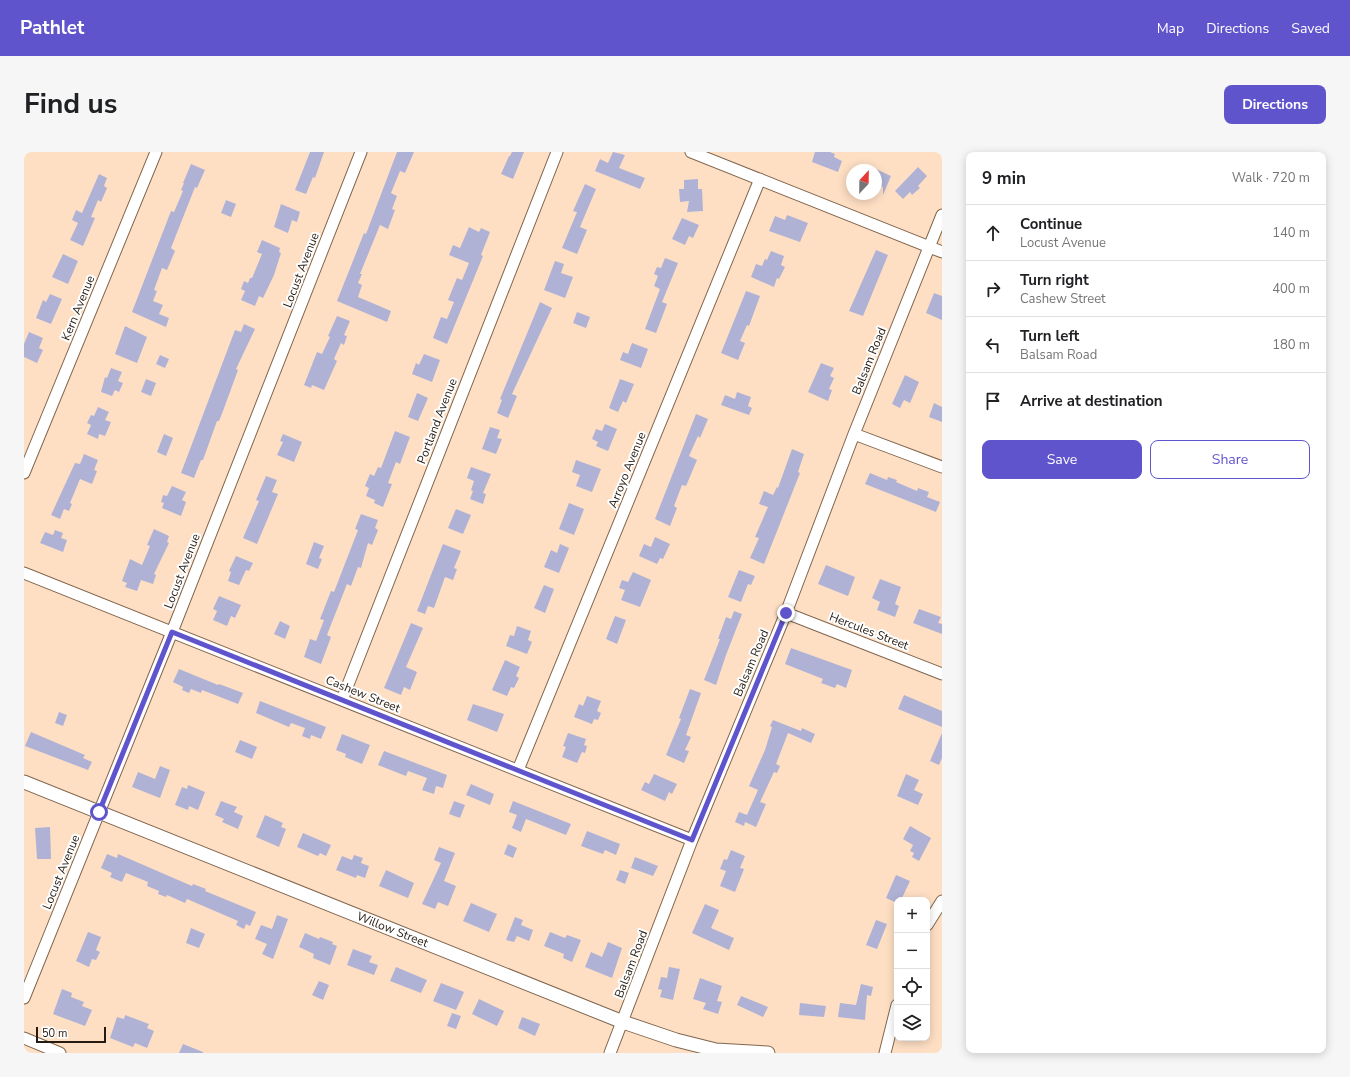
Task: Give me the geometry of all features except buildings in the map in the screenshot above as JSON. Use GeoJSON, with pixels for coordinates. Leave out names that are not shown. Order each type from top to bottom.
{"type":"FeatureCollection","features":[{"type":"Feature","properties":{"kind":"street","name":"Kern Avenue"},"geometry":{"type":"LineString","coordinates":[[24,473],[156,152]]}},
{"type":"Feature","properties":{"kind":"street","name":"Locust Avenue"},"geometry":{"type":"LineString","coordinates":[[24,998],[172,632],[361,152]]}},
{"type":"Feature","properties":{"kind":"street","name":"Portland Avenue"},"geometry":{"type":"LineString","coordinates":[[342,700],[557,152]]}},
{"type":"Feature","properties":{"kind":"street"},"geometry":{"type":"LineString","coordinates":[[691,152],[942,252]]}},
{"type":"Feature","properties":{"kind":"street","name":"Arroyo Avenue"},"geometry":{"type":"LineString","coordinates":[[518,770],[760,179]]}},
{"type":"Feature","properties":{"kind":"street","name":"Balsam Road"},"geometry":{"type":"LineString","coordinates":[[610,1053],[692,840],[786,613],[854,434],[942,215]]}},
{"type":"Feature","properties":{"kind":"street"},"geometry":{"type":"LineString","coordinates":[[854,434],[942,467]]}},
{"type":"Feature","properties":{"kind":"street","name":"Cashew Street"},"geometry":{"type":"LineString","coordinates":[[24,572],[692,840]]}},
{"type":"Feature","properties":{"kind":"street","name":"Hercules Street"},"geometry":{"type":"LineString","coordinates":[[786,613],[942,674]]}},
{"type":"Feature","properties":{"kind":"street","name":"Willow Street"},"geometry":{"type":"LineString","coordinates":[[24,782],[623,1022],[703,1047],[736,1052],[768,1053]]}},
{"type":"Feature","properties":{"kind":"street"},"geometry":{"type":"LineString","coordinates":[[930,920],[942,901]]}},
{"type":"Feature","properties":{"kind":"street"},"geometry":{"type":"LineString","coordinates":[[885,1053],[894,1017]]}},
{"type":"Feature","properties":{"kind":"street"},"geometry":{"type":"LineString","coordinates":[[24,1038],[60,1053]]}},
{"type":"Feature","properties":{"kind":"route"},"geometry":{"type":"LineString","coordinates":[[99,812],[172,632],[692,840],[786,613]]}}]}
